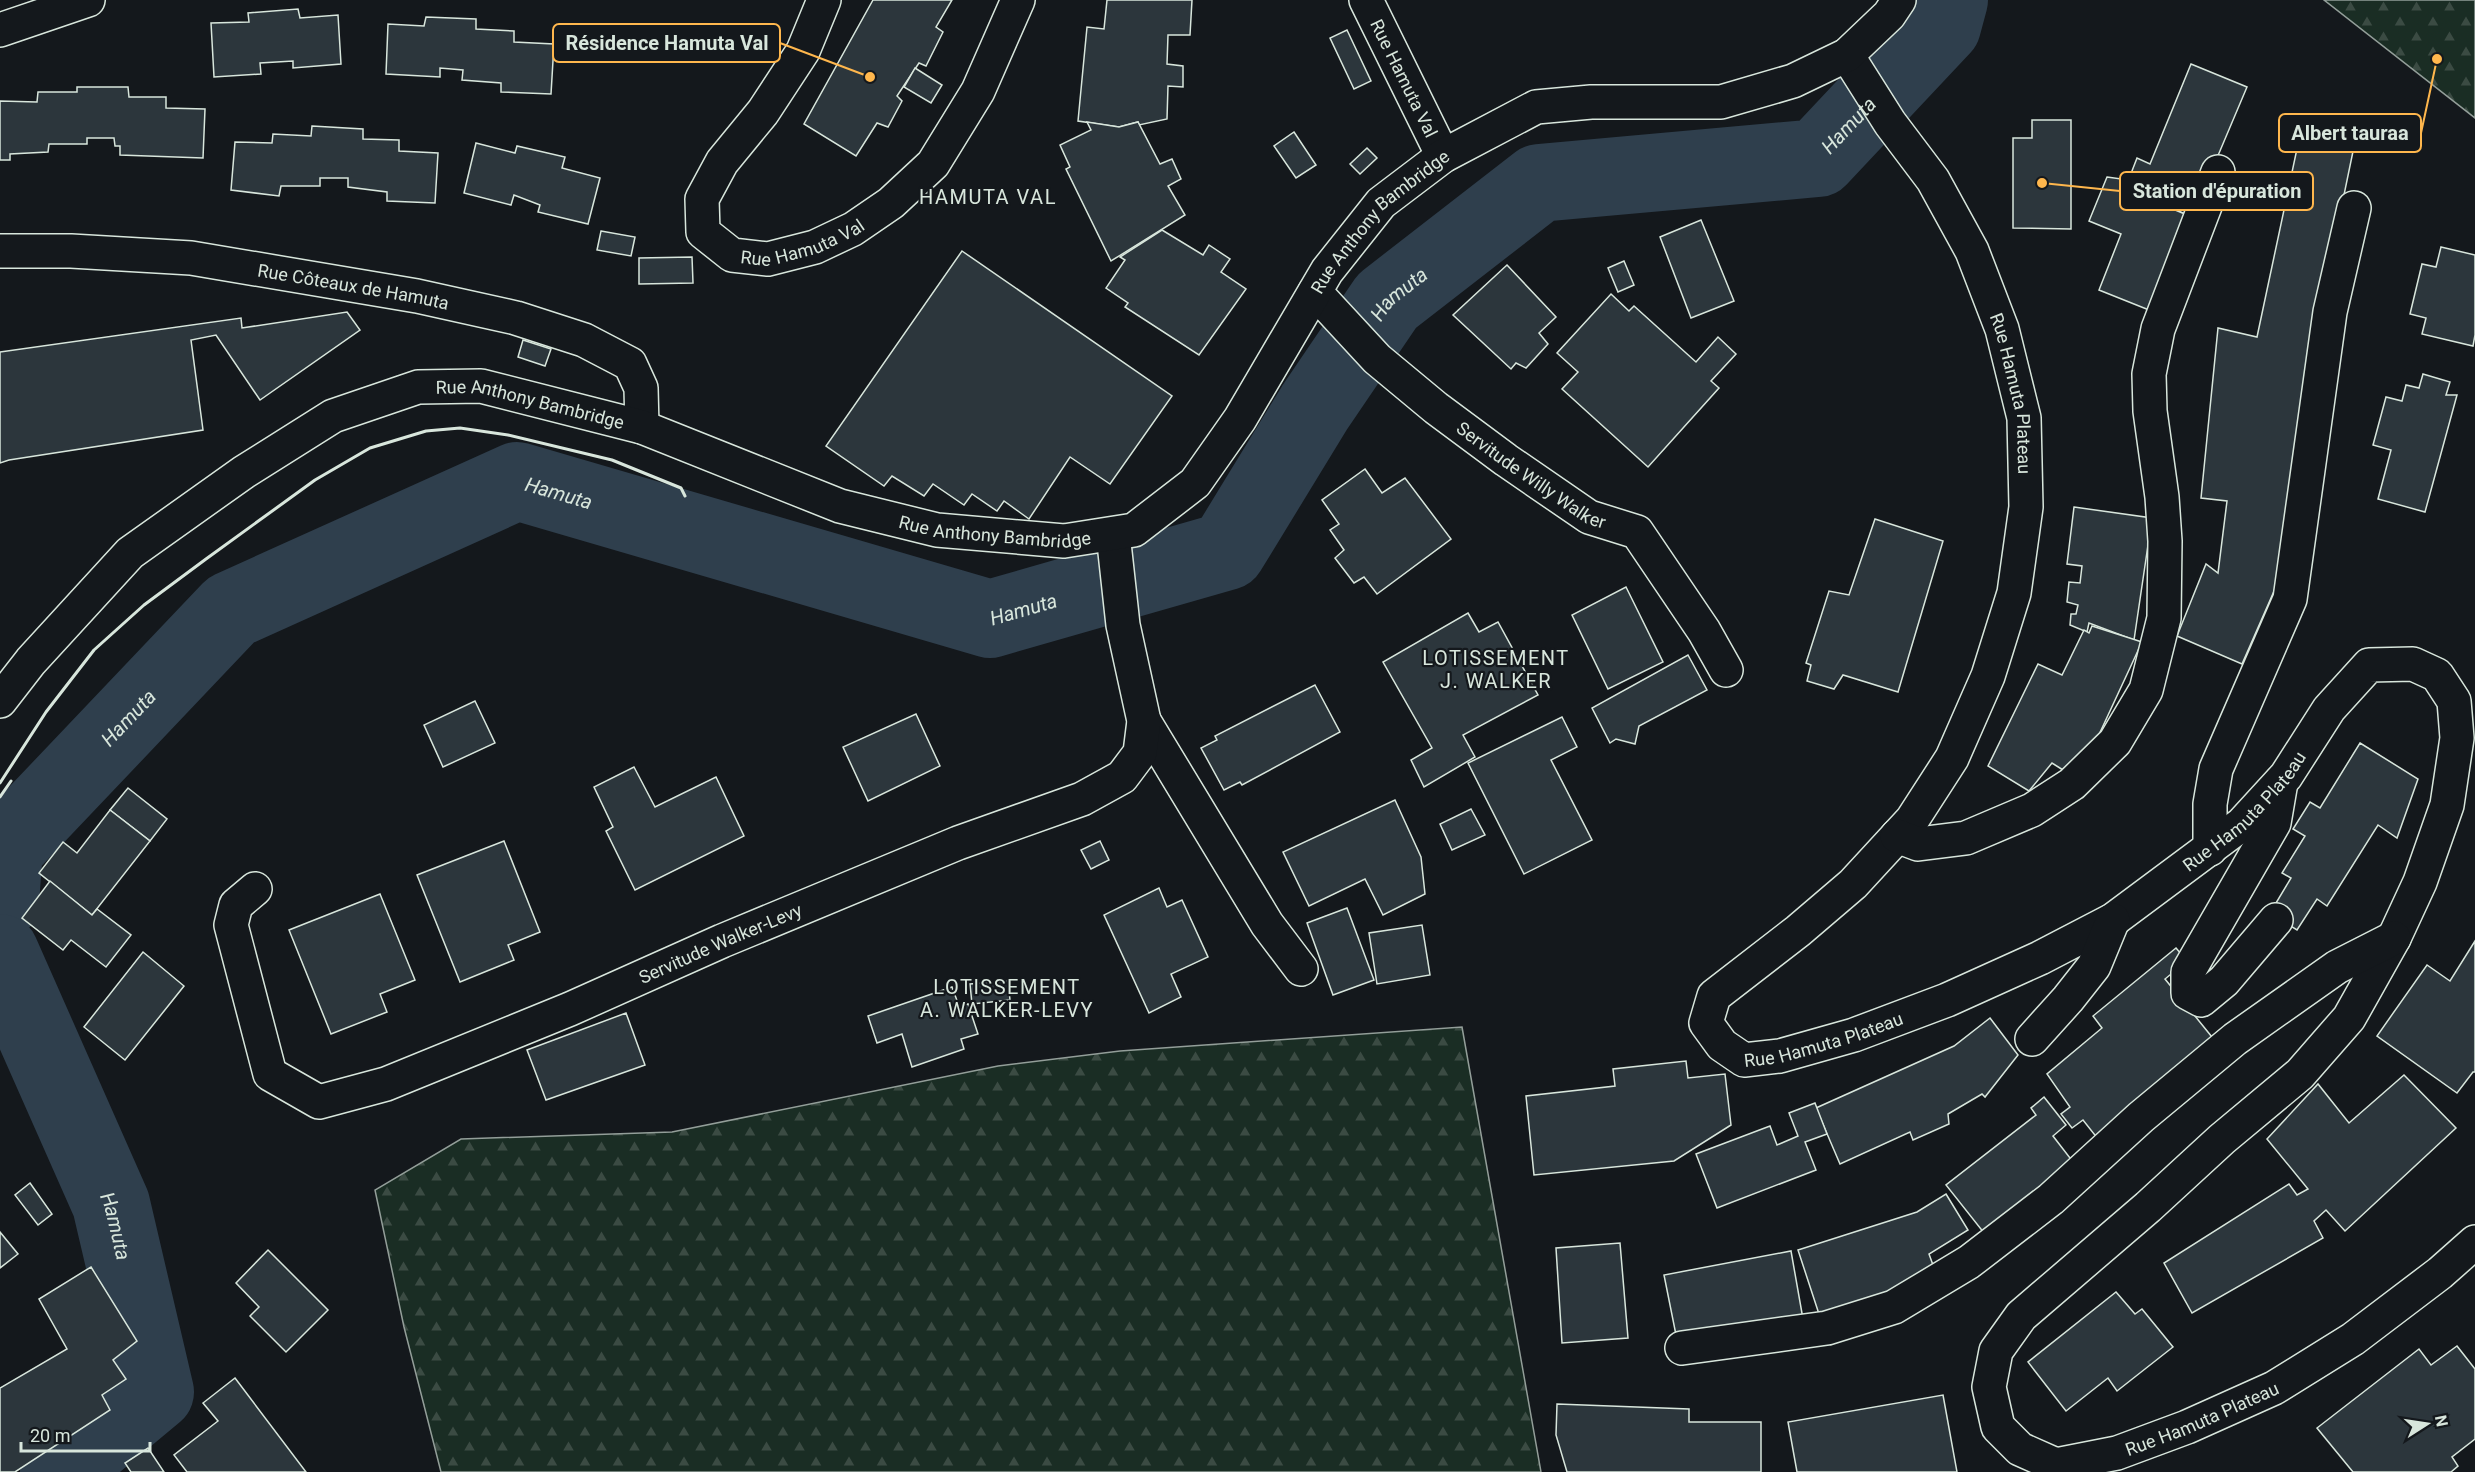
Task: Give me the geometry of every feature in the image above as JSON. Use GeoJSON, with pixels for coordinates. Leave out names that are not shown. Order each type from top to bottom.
{"type":"FeatureCollection","features":[{"type":"Feature","properties":{"kind":"street"},"geometry":{"type":"LineString","coordinates":[[0,30],[88,0]]}},
{"type":"Feature","properties":{"kind":"street","name":"Rue Hamuta Val"},"geometry":{"type":"LineString","coordinates":[[824,0],[803,51],[763,112],[722,162],[702,199],[703,232],[732,255],[768,259],[815,248],[853,230],[891,202],[933,164],[978,91],[1018,0]]}},
{"type":"Feature","properties":{"kind":"street","name":"Rue Hamuta Val"},"geometry":{"type":"LineString","coordinates":[[1366,0],[1443,156]]}},
{"type":"Feature","properties":{"kind":"street","name":"Rue Anthony Bambridge"},"geometry":{"type":"LineString","coordinates":[[0,701],[31,661],[130,552],[244,472],[333,416],[418,387],[481,386],[642,428],[840,506],[937,530],[1064,541],[1114,548],[1195,483],[1324,303],[1327,271],[1381,203],[1443,156],[1536,107],[1591,102],[1721,102],[1854,66],[1899,0]]}},
{"type":"Feature","properties":{"kind":"street","name":"Rue Hamuta Plateau"},"geometry":{"type":"LineString","coordinates":[[1854,66],[1890,123],[1933,180],[1972,251],[2002,329],[2024,418],[2026,507],[2014,593],[1988,676],[1952,758],[1912,820],[1852,884],[1798,931],[1714,996],[1706,1023],[1722,1045],[1744,1060],[1780,1056],[1854,1035],[1947,1000],[2040,958],[2113,920],[2242,824],[2281,782],[2329,709],[2369,665],[2413,664],[2437,675],[2454,701],[2457,738],[2447,805],[2420,882],[2394,938],[2349,1018],[2300,1074],[2222,1139],[2148,1207],[2021,1316],[1996,1352],[1989,1387],[1998,1426],[2020,1449],[2064,1468],[2117,1453],[2187,1427],[2274,1388],[2353,1339],[2440,1273],[2475,1242]]}},
{"type":"Feature","properties":{"kind":"street"},"geometry":{"type":"LineString","coordinates":[[1897,836],[1918,844],[1966,838],[2032,810],[2072,784],[2115,742],[2146,690],[2164,618],[2165,542],[2162,497],[2150,411],[2149,374],[2158,329],[2218,172]]}},
{"type":"Feature","properties":{"kind":"street"},"geometry":{"type":"LineString","coordinates":[[2210,849],[2210,804],[2216,768],[2290,599],[2330,312],[2354,208]]}},
{"type":"Feature","properties":{"kind":"street","name":"Rue Côteaux de Hamuta"},"geometry":{"type":"LineString","coordinates":[[0,251],[71,251],[191,258],[384,290],[516,318],[584,340],[630,364],[641,388],[642,428]]}},
{"type":"Feature","properties":{"kind":"street","name":"Servitude Willy Walker"},"geometry":{"type":"LineString","coordinates":[[1324,303],[1377,359],[1436,408],[1506,460],[1589,517],[1637,532],[1704,631],[1726,670]]}},
{"type":"Feature","properties":{"kind":"street","name":"Servitude Walker-Levy"},"geometry":{"type":"LineString","coordinates":[[255,890],[236,905],[231,925],[270,1074],[319,1102],[396,1080],[570,1009],[722,941],[958,843],[1082,799],[1122,777],[1140,753],[1144,721],[1123,625],[1114,548]]}},
{"type":"Feature","properties":{"kind":"street"},"geometry":{"type":"LineString","coordinates":[[1144,721],[1267,924],[1301,969]]}},
{"type":"Feature","properties":{"kind":"street"},"geometry":{"type":"LineString","coordinates":[[2276,920],[2224,981],[2201,999],[2188,993],[2188,972],[2274,823],[2281,782]]}},
{"type":"Feature","properties":{"kind":"street"},"geometry":{"type":"LineString","coordinates":[[2032,1039],[2094,966],[2113,920]]}},
{"type":"Feature","properties":{"kind":"street"},"geometry":{"type":"LineString","coordinates":[[1682,1348],[1827,1328],[1894,1307],[1969,1262],[2051,1199],[2141,1117],[2235,1039],[2337,967],[2394,938]]}},
{"type":"Feature","properties":{"kind":"green space"},"geometry":{"type":"Polygon","coordinates":[[[2324,0],[2475,0],[2475,118],[2324,0]]]}},
{"type":"Feature","properties":{"kind":"green space"},"geometry":{"type":"Polygon","coordinates":[[[1462,1027],[1541,1472],[441,1472],[404,1327],[375,1190],[461,1139],[672,1132],[998,1066],[1120,1051],[1462,1027]]]}},
{"type":"Feature","properties":{"kind":"building"},"geometry":{"type":"Polygon","coordinates":[[[873,0],[952,0],[936,27],[943,32],[926,66],[919,63],[897,96],[902,101],[888,127],[877,123],[856,156],[804,124],[873,0]]]}},
{"type":"Feature","properties":{"kind":"building"},"geometry":{"type":"Polygon","coordinates":[[[1107,0],[1192,0],[1190,35],[1168,35],[1167,64],[1183,66],[1183,87],[1168,86],[1167,119],[1139,125],[1138,122],[1119,127],[1078,121],[1087,27],[1104,29],[1107,0]]]}},
{"type":"Feature","properties":{"kind":"building"},"geometry":{"type":"Polygon","coordinates":[[[298,9],[300,18],[338,15],[341,64],[293,68],[293,61],[260,63],[261,74],[214,77],[211,23],[249,22],[248,13],[298,9]]]}},
{"type":"Feature","properties":{"kind":"building"},"geometry":{"type":"Polygon","coordinates":[[[426,17],[476,19],[476,29],[514,31],[514,42],[554,44],[551,94],[501,92],[501,83],[462,80],[463,70],[440,68],[440,77],[386,74],[388,24],[424,26],[426,17]]]}},
{"type":"Feature","properties":{"kind":"building"},"geometry":{"type":"Polygon","coordinates":[[[1347,30],[1371,81],[1354,89],[1330,38],[1347,30]]]}},
{"type":"Feature","properties":{"kind":"building"},"geometry":{"type":"Polygon","coordinates":[[[2191,64],[2247,87],[2192,217],[2125,189],[2137,158],[2150,164],[2191,64]]]}},
{"type":"Feature","properties":{"kind":"building"},"geometry":{"type":"Polygon","coordinates":[[[915,68],[942,85],[931,103],[904,87],[915,68]]]}},
{"type":"Feature","properties":{"kind":"building"},"geometry":{"type":"Polygon","coordinates":[[[77,87],[128,87],[129,97],[166,97],[166,108],[205,109],[203,158],[120,155],[120,146],[115,146],[114,138],[87,138],[87,144],[49,144],[48,152],[10,154],[10,160],[0,160],[0,101],[37,102],[38,92],[77,92],[77,87]]]}},
{"type":"Feature","properties":{"kind":"building"},"geometry":{"type":"Polygon","coordinates":[[[2032,120],[2071,120],[2071,229],[2013,228],[2013,138],[2032,138],[2032,120]]]}},
{"type":"Feature","properties":{"kind":"building"},"geometry":{"type":"Polygon","coordinates":[[[1087,122],[1119,127],[1138,122],[1160,164],[1172,159],[1181,179],[1168,186],[1185,215],[1111,261],[1066,169],[1070,167],[1060,145],[1091,130],[1087,122]]]}},
{"type":"Feature","properties":{"kind":"building"},"geometry":{"type":"Polygon","coordinates":[[[312,126],[363,129],[363,139],[399,140],[399,151],[438,153],[435,203],[387,201],[387,192],[348,187],[348,178],[320,178],[320,186],[281,186],[279,196],[231,190],[235,142],[272,143],[273,134],[311,136],[312,126]]]}},
{"type":"Feature","properties":{"kind":"building"},"geometry":{"type":"Polygon","coordinates":[[[2329,126],[2357,132],[2301,403],[2282,573],[2242,664],[2177,636],[2206,564],[2218,573],[2227,501],[2201,498],[2218,328],[2257,337],[2298,144],[2325,151],[2329,126]]]}},
{"type":"Feature","properties":{"kind":"building"},"geometry":{"type":"Polygon","coordinates":[[[1294,132],[1316,165],[1296,178],[1274,146],[1294,132]]]}},
{"type":"Feature","properties":{"kind":"building"},"geometry":{"type":"Polygon","coordinates":[[[476,143],[515,153],[517,146],[565,157],[562,168],[600,178],[588,224],[538,212],[540,205],[514,195],[511,205],[464,193],[476,143]]]}},
{"type":"Feature","properties":{"kind":"building"},"geometry":{"type":"Polygon","coordinates":[[[1367,148],[1377,158],[1360,174],[1350,164],[1367,148]]]}},
{"type":"Feature","properties":{"kind":"building"},"geometry":{"type":"Polygon","coordinates":[[[2107,177],[2129,180],[2125,189],[2192,217],[2154,312],[2099,290],[2121,234],[2089,221],[2107,177]]]}},
{"type":"Feature","properties":{"kind":"building"},"geometry":{"type":"Polygon","coordinates":[[[1701,220],[1734,301],[1691,318],[1660,237],[1701,220]]]}},
{"type":"Feature","properties":{"kind":"building"},"geometry":{"type":"Polygon","coordinates":[[[1162,230],[1203,255],[1209,245],[1230,259],[1221,272],[1246,289],[1199,355],[1125,307],[1128,303],[1106,288],[1125,260],[1120,257],[1162,230]]]}},
{"type":"Feature","properties":{"kind":"building"},"geometry":{"type":"Polygon","coordinates":[[[601,231],[635,237],[631,256],[597,250],[601,231]]]}},
{"type":"Feature","properties":{"kind":"building"},"geometry":{"type":"Polygon","coordinates":[[[2441,247],[2475,255],[2473,346],[2422,334],[2426,318],[2410,314],[2422,264],[2436,267],[2441,247]]]}},
{"type":"Feature","properties":{"kind":"building"},"geometry":{"type":"Polygon","coordinates":[[[962,251],[1172,396],[1110,484],[1070,457],[1029,519],[1004,501],[997,511],[972,494],[964,505],[933,484],[924,496],[892,476],[884,486],[826,446],[962,251]]]}},
{"type":"Feature","properties":{"kind":"building"},"geometry":{"type":"Polygon","coordinates":[[[692,257],[693,283],[639,284],[639,258],[692,257]]]}},
{"type":"Feature","properties":{"kind":"building"},"geometry":{"type":"Polygon","coordinates":[[[1624,261],[1634,285],[1618,292],[1608,268],[1624,261]]]}},
{"type":"Feature","properties":{"kind":"building"},"geometry":{"type":"Polygon","coordinates":[[[1507,265],[1556,317],[1539,333],[1548,344],[1526,368],[1516,363],[1511,369],[1453,315],[1507,265]]]}},
{"type":"Feature","properties":{"kind":"building"},"geometry":{"type":"Polygon","coordinates":[[[1611,294],[1629,311],[1634,306],[1696,362],[1718,337],[1736,354],[1711,381],[1719,388],[1648,467],[1562,389],[1578,372],[1557,353],[1611,294]]]}},
{"type":"Feature","properties":{"kind":"building"},"geometry":{"type":"Polygon","coordinates":[[[347,312],[360,330],[260,400],[216,335],[191,340],[203,430],[0,463],[0,352],[241,318],[242,328],[347,312]]]}},
{"type":"Feature","properties":{"kind":"building"},"geometry":{"type":"Polygon","coordinates":[[[523,340],[551,349],[545,366],[518,357],[523,340]]]}},
{"type":"Feature","properties":{"kind":"building"},"geometry":{"type":"Polygon","coordinates":[[[2423,374],[2450,382],[2446,395],[2457,395],[2425,512],[2378,499],[2391,450],[2373,445],[2386,397],[2402,401],[2406,385],[2419,388],[2423,374]]]}},
{"type":"Feature","properties":{"kind":"building"},"geometry":{"type":"Polygon","coordinates":[[[1365,469],[1382,493],[1405,478],[1451,539],[1377,594],[1364,577],[1354,583],[1335,558],[1344,550],[1330,530],[1339,524],[1322,500],[1365,469]]]}},
{"type":"Feature","properties":{"kind":"building"},"geometry":{"type":"Polygon","coordinates":[[[2074,507],[2152,518],[2134,640],[2089,623],[2087,632],[2070,625],[2071,614],[2076,614],[2078,605],[2067,602],[2069,582],[2080,583],[2082,566],[2067,564],[2074,507]]]}},
{"type":"Feature","properties":{"kind":"building"},"geometry":{"type":"Polygon","coordinates":[[[1875,519],[1943,541],[1898,692],[1843,675],[1834,689],[1807,681],[1811,665],[1806,663],[1829,591],[1849,595],[1875,519]]]}},
{"type":"Feature","properties":{"kind":"building"},"geometry":{"type":"Polygon","coordinates":[[[1626,587],[1663,662],[1608,689],[1572,615],[1626,587]]]}},
{"type":"Feature","properties":{"kind":"building"},"geometry":{"type":"Polygon","coordinates":[[[1468,613],[1479,632],[1498,622],[1538,695],[1463,735],[1475,757],[1424,787],[1411,760],[1432,748],[1383,662],[1468,613]]]}},
{"type":"Feature","properties":{"kind":"building"},"geometry":{"type":"Polygon","coordinates":[[[2092,626],[2142,642],[2096,741],[2063,770],[2052,763],[2029,791],[1988,766],[2038,664],[2062,675],[2084,630],[2089,633],[2092,626]]]}},
{"type":"Feature","properties":{"kind":"building"},"geometry":{"type":"Polygon","coordinates":[[[1688,655],[1707,690],[1639,726],[1635,744],[1616,739],[1610,743],[1592,708],[1688,655]]]}},
{"type":"Feature","properties":{"kind":"building"},"geometry":{"type":"Polygon","coordinates":[[[1315,685],[1340,732],[1242,785],[1240,782],[1224,790],[1201,748],[1217,740],[1215,736],[1315,685]]]}},
{"type":"Feature","properties":{"kind":"building"},"geometry":{"type":"Polygon","coordinates":[[[475,701],[495,743],[443,767],[424,725],[475,701]]]}},
{"type":"Feature","properties":{"kind":"building"},"geometry":{"type":"Polygon","coordinates":[[[916,714],[940,766],[868,801],[843,747],[916,714]]]}},
{"type":"Feature","properties":{"kind":"building"},"geometry":{"type":"Polygon","coordinates":[[[1562,717],[1577,747],[1551,760],[1592,840],[1524,874],[1468,763],[1562,717]]]}},
{"type":"Feature","properties":{"kind":"building"},"geometry":{"type":"Polygon","coordinates":[[[2360,743],[2418,779],[2397,838],[2378,825],[2327,906],[2317,899],[2297,930],[2270,913],[2291,878],[2282,873],[2305,836],[2293,829],[2310,802],[2320,808],[2360,743]]]}},
{"type":"Feature","properties":{"kind":"building"},"geometry":{"type":"Polygon","coordinates":[[[634,767],[655,807],[716,777],[744,836],[635,890],[606,831],[613,827],[594,787],[634,767]]]}},
{"type":"Feature","properties":{"kind":"building"},"geometry":{"type":"Polygon","coordinates":[[[128,788],[167,819],[150,841],[110,810],[128,788]]]}},
{"type":"Feature","properties":{"kind":"building"},"geometry":{"type":"Polygon","coordinates":[[[1395,800],[1421,857],[1425,894],[1383,915],[1365,879],[1309,906],[1283,852],[1395,800]]]}},
{"type":"Feature","properties":{"kind":"building"},"geometry":{"type":"Polygon","coordinates":[[[1471,809],[1485,835],[1452,850],[1440,824],[1471,809]]]}},
{"type":"Feature","properties":{"kind":"building"},"geometry":{"type":"Polygon","coordinates":[[[110,810],[150,841],[92,915],[39,873],[63,842],[77,853],[110,810]]]}},
{"type":"Feature","properties":{"kind":"building"},"geometry":{"type":"Polygon","coordinates":[[[504,841],[540,932],[508,945],[514,960],[460,982],[417,875],[504,841]]]}},
{"type":"Feature","properties":{"kind":"building"},"geometry":{"type":"Polygon","coordinates":[[[1100,841],[1109,860],[1091,869],[1081,850],[1100,841]]]}},
{"type":"Feature","properties":{"kind":"building"},"geometry":{"type":"Polygon","coordinates":[[[50,881],[92,915],[97,909],[131,935],[106,967],[71,940],[63,950],[22,918],[50,881]]]}},
{"type":"Feature","properties":{"kind":"building"},"geometry":{"type":"Polygon","coordinates":[[[1159,888],[1167,907],[1182,900],[1208,957],[1171,974],[1181,997],[1149,1013],[1104,915],[1159,888]]]}},
{"type":"Feature","properties":{"kind":"building"},"geometry":{"type":"Polygon","coordinates":[[[380,894],[415,980],[380,994],[387,1012],[331,1034],[289,930],[380,894]]]}},
{"type":"Feature","properties":{"kind":"building"},"geometry":{"type":"Polygon","coordinates":[[[1347,908],[1374,980],[1333,995],[1307,923],[1347,908]]]}},
{"type":"Feature","properties":{"kind":"building"},"geometry":{"type":"Polygon","coordinates":[[[1422,925],[1430,975],[1377,984],[1369,933],[1422,925]]]}},
{"type":"Feature","properties":{"kind":"building"},"geometry":{"type":"Polygon","coordinates":[[[2475,941],[2475,1072],[2457,1093],[2377,1036],[2427,965],[2450,981],[2475,941]]]}},
{"type":"Feature","properties":{"kind":"building"},"geometry":{"type":"Polygon","coordinates":[[[2176,948],[2187,961],[2165,979],[2216,1042],[2098,1139],[2083,1120],[2072,1128],[2061,1114],[2070,1107],[2047,1074],[2102,1028],[2093,1016],[2176,948]]]}},
{"type":"Feature","properties":{"kind":"building"},"geometry":{"type":"Polygon","coordinates":[[[143,952],[184,986],[125,1060],[84,1027],[143,952]]]}},
{"type":"Feature","properties":{"kind":"building"},"geometry":{"type":"Polygon","coordinates":[[[1008,981],[1010,1000],[972,1004],[970,984],[1008,981]]]}},
{"type":"Feature","properties":{"kind":"building"},"geometry":{"type":"Polygon","coordinates":[[[952,987],[959,1006],[968,1004],[978,1034],[961,1039],[964,1049],[912,1067],[902,1034],[877,1043],[868,1016],[952,987]]]}},
{"type":"Feature","properties":{"kind":"building"},"geometry":{"type":"Polygon","coordinates":[[[626,1013],[645,1065],[546,1100],[527,1050],[626,1013]]]}},
{"type":"Feature","properties":{"kind":"building"},"geometry":{"type":"Polygon","coordinates":[[[1990,1018],[2018,1055],[1985,1097],[1982,1094],[1948,1114],[1949,1124],[1913,1140],[1910,1132],[1840,1164],[1816,1108],[1954,1046],[1990,1018]]]}},
{"type":"Feature","properties":{"kind":"building"},"geometry":{"type":"Polygon","coordinates":[[[1686,1061],[1688,1078],[1725,1074],[1731,1125],[1674,1161],[1534,1175],[1526,1096],[1615,1086],[1613,1069],[1686,1061]]]}},
{"type":"Feature","properties":{"kind":"building"},"geometry":{"type":"Polygon","coordinates":[[[2404,1075],[2456,1128],[2345,1231],[2326,1210],[2314,1221],[2323,1238],[2192,1313],[2164,1263],[2289,1184],[2297,1195],[2308,1189],[2267,1139],[2318,1084],[2349,1123],[2404,1075]]]}},
{"type":"Feature","properties":{"kind":"building"},"geometry":{"type":"Polygon","coordinates":[[[2044,1097],[2066,1125],[2053,1136],[2077,1167],[1988,1238],[1946,1185],[2036,1115],[2031,1108],[2044,1097]]]}},
{"type":"Feature","properties":{"kind":"building"},"geometry":{"type":"Polygon","coordinates":[[[1815,1103],[1827,1134],[1805,1142],[1816,1170],[1717,1208],[1696,1154],[1770,1126],[1777,1145],[1798,1136],[1789,1113],[1815,1103]]]}},
{"type":"Feature","properties":{"kind":"building"},"geometry":{"type":"Polygon","coordinates":[[[30,1183],[52,1214],[38,1225],[15,1195],[30,1183]]]}},
{"type":"Feature","properties":{"kind":"building"},"geometry":{"type":"Polygon","coordinates":[[[1946,1194],[1968,1230],[1929,1254],[1937,1276],[1819,1314],[1798,1250],[1917,1212],[1946,1194]]]}},
{"type":"Feature","properties":{"kind":"building"},"geometry":{"type":"Polygon","coordinates":[[[0,1232],[18,1254],[0,1268],[0,1232]]]}},
{"type":"Feature","properties":{"kind":"building"},"geometry":{"type":"Polygon","coordinates":[[[1620,1243],[1628,1338],[1562,1343],[1556,1248],[1620,1243]]]}},
{"type":"Feature","properties":{"kind":"building"},"geometry":{"type":"Polygon","coordinates":[[[268,1250],[328,1310],[286,1352],[250,1316],[259,1307],[236,1283],[268,1250]]]}},
{"type":"Feature","properties":{"kind":"building"},"geometry":{"type":"Polygon","coordinates":[[[1791,1251],[1803,1319],[1677,1340],[1664,1275],[1791,1251]]]}},
{"type":"Feature","properties":{"kind":"building"},"geometry":{"type":"Polygon","coordinates":[[[91,1267],[137,1341],[113,1360],[126,1379],[102,1395],[110,1410],[15,1472],[0,1472],[0,1388],[67,1349],[39,1299],[91,1267]]]}},
{"type":"Feature","properties":{"kind":"building"},"geometry":{"type":"Polygon","coordinates":[[[2116,1292],[2135,1314],[2142,1309],[2173,1347],[2117,1391],[2108,1378],[2066,1411],[2028,1362],[2116,1292]]]}},
{"type":"Feature","properties":{"kind":"building"},"geometry":{"type":"Polygon","coordinates":[[[2457,1346],[2475,1369],[2475,1439],[2452,1457],[2458,1466],[2451,1472],[2353,1472],[2317,1428],[2419,1349],[2431,1365],[2457,1346]]]}},
{"type":"Feature","properties":{"kind":"building"},"geometry":{"type":"Polygon","coordinates":[[[235,1378],[306,1472],[187,1472],[174,1455],[218,1421],[203,1403],[235,1378]]]}},
{"type":"Feature","properties":{"kind":"building"},"geometry":{"type":"Polygon","coordinates":[[[1943,1395],[1957,1472],[1797,1472],[1788,1422],[1943,1395]]]}},
{"type":"Feature","properties":{"kind":"building"},"geometry":{"type":"Polygon","coordinates":[[[1557,1404],[1689,1409],[1689,1422],[1761,1422],[1761,1472],[1567,1472],[1556,1435],[1557,1404]]]}},
{"type":"Feature","properties":{"kind":"building"},"geometry":{"type":"Polygon","coordinates":[[[148,1448],[164,1472],[131,1472],[125,1463],[148,1448]]]}},
{"type":"Feature","properties":{"kind":"waterway","name":"Hamuta"},"geometry":{"type":"LineString","coordinates":[[0,902],[4,849],[231,610],[517,481],[990,619],[1227,551],[1315,407],[1387,301],[1539,183],[1818,158],[1942,26],[1949,0]]}},
{"type":"Feature","properties":{"kind":"waterway","name":"Hamuta"},"geometry":{"type":"LineString","coordinates":[[0,953],[111,1204],[155,1392],[59,1472]]}},
{"type":"Feature","properties":{"kind":"wall"},"geometry":{"type":"LineString","coordinates":[[0,783],[46,712],[94,650],[144,605],[206,559],[315,480],[370,448],[426,431],[460,428],[508,435],[612,460],[681,488],[685,496]]}},
{"type":"Feature","properties":{"kind":"wall"},"geometry":{"type":"LineString","coordinates":[[0,797],[11,781]]}},
{"type":"Feature","properties":{"kind":"place","name":"Albert tauraa"},"geometry":{"type":"Point","coordinates":[2437,59]}},
{"type":"Feature","properties":{"kind":"place","name":"Résidence Hamuta Val"},"geometry":{"type":"Point","coordinates":[870,77]}},
{"type":"Feature","properties":{"kind":"place","name":"Station d'épuration"},"geometry":{"type":"Point","coordinates":[2042,183]}},
{"type":"Feature","properties":{"kind":"district","name":"HAMUTA VAL"},"geometry":{"type":"Point","coordinates":[988,197]}},
{"type":"Feature","properties":{"kind":"district","name":"LOTISSEMENT J. WALKER"},"geometry":{"type":"Point","coordinates":[1496,670]}},
{"type":"Feature","properties":{"kind":"district","name":"LOTISSEMENT A. WALKER-LEVY"},"geometry":{"type":"Point","coordinates":[1007,998]}}]}
